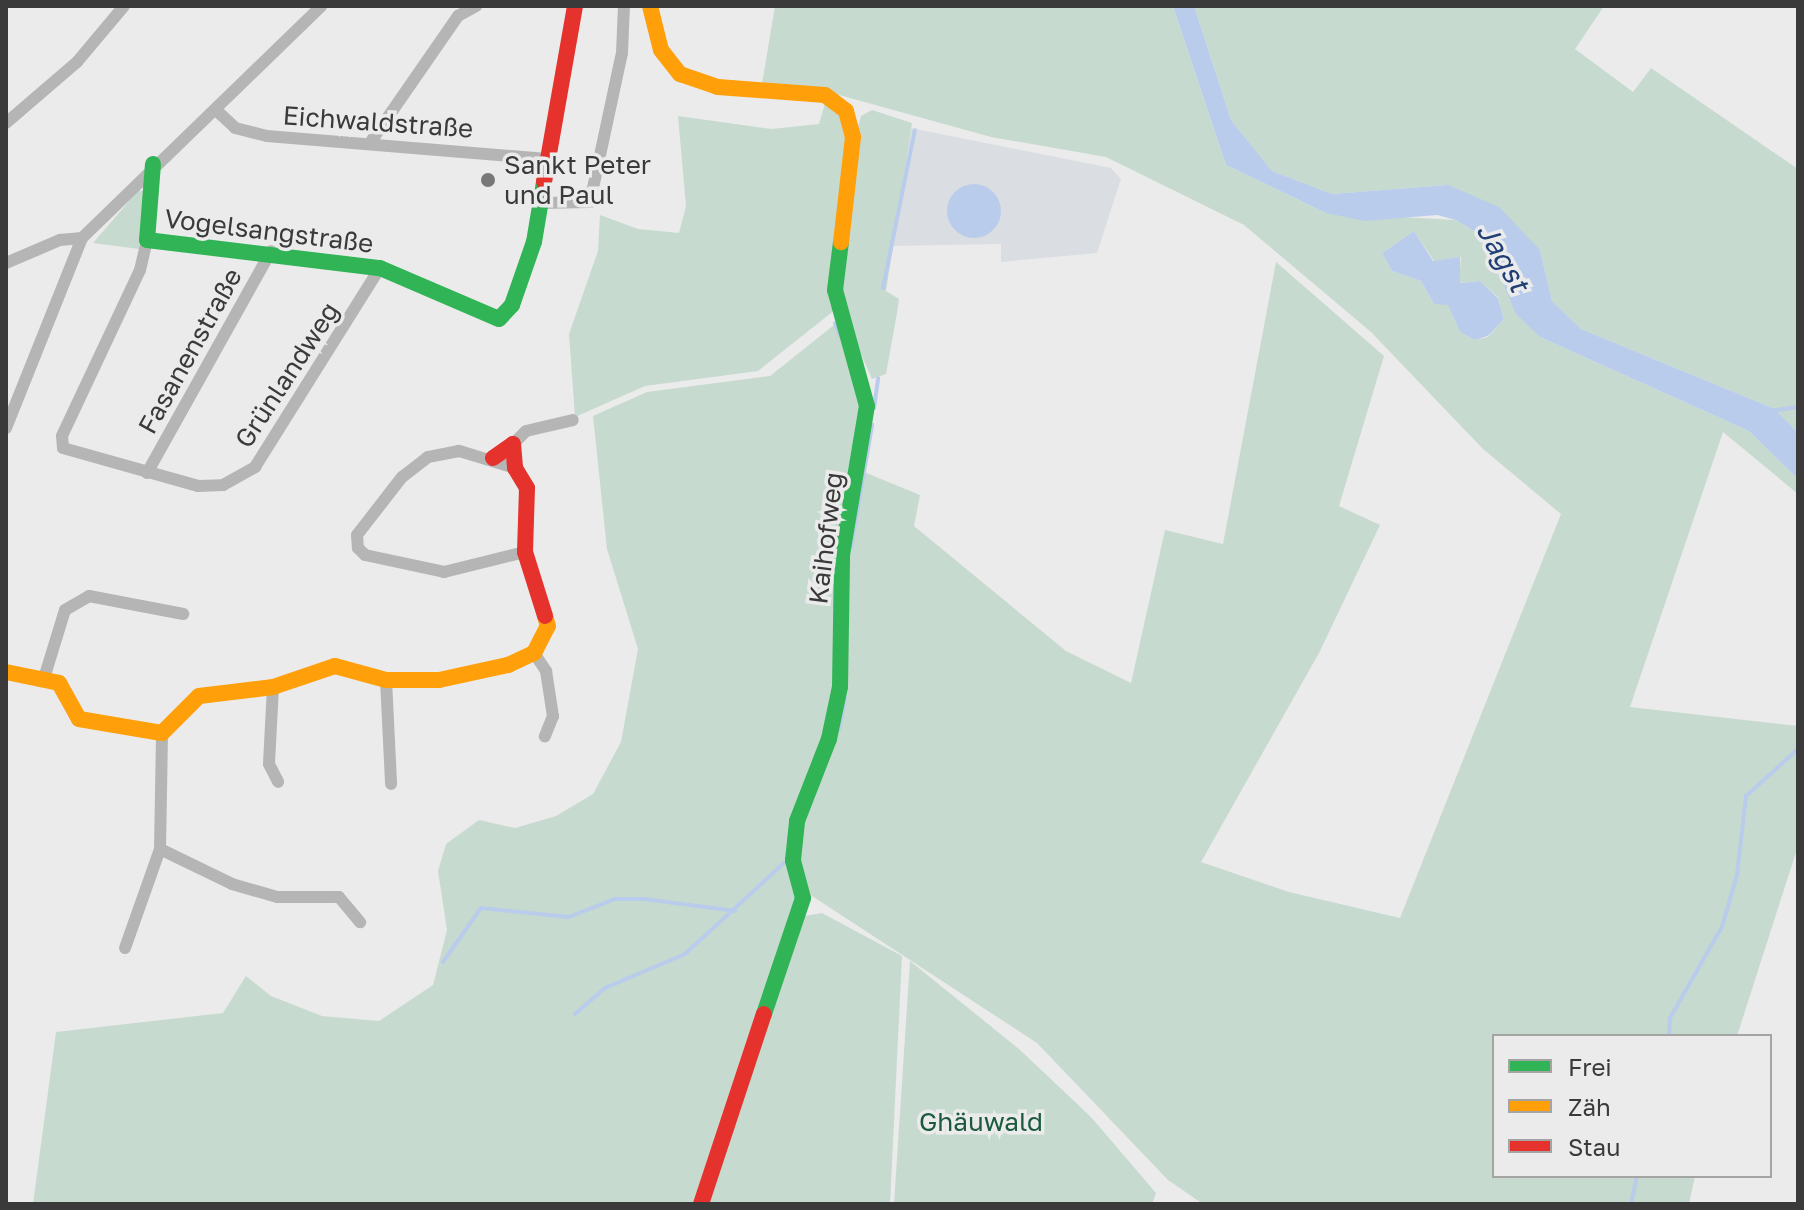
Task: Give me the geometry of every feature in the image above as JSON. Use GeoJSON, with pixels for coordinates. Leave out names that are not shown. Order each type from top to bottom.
{"type":"FeatureCollection","features":[{"type":"Feature","properties":{"kind":"street"},"geometry":{"type":"LineString","coordinates":[[6,123],[77,62],[124,6]]}},
{"type":"Feature","properties":{"kind":"street"},"geometry":{"type":"LineString","coordinates":[[6,428],[82,238],[153,164],[216,110],[321,6]]}},
{"type":"Feature","properties":{"kind":"street"},"geometry":{"type":"LineString","coordinates":[[370,143],[458,16],[476,6]]}},
{"type":"Feature","properties":{"kind":"street"},"geometry":{"type":"LineString","coordinates":[[575,6],[544,159],[540,203],[590,202],[622,53],[624,6]]}},
{"type":"Feature","properties":{"kind":"street","name":"Kaihofweg"},"geometry":{"type":"LineString","coordinates":[[650,6],[661,50],[680,74],[718,87],[825,95],[846,111],[853,137],[835,290],[867,406],[842,555],[840,687],[829,739],[797,821],[793,860],[803,898],[701,1204]]}},
{"type":"Feature","properties":{"kind":"street","name":"Eichwaldstraße"},"geometry":{"type":"LineString","coordinates":[[216,110],[235,128],[267,136],[544,159]]}},
{"type":"Feature","properties":{"kind":"street","name":"Vogelsangstraße"},"geometry":{"type":"LineString","coordinates":[[153,164],[147,240],[271,251],[380,268],[499,319],[512,305],[540,203]]}},
{"type":"Feature","properties":{"kind":"street"},"geometry":{"type":"LineString","coordinates":[[6,263],[60,240],[82,238]]}},
{"type":"Feature","properties":{"kind":"street","name":"Grünlandweg"},"geometry":{"type":"LineString","coordinates":[[147,240],[140,270],[62,436],[63,448],[198,486],[223,485],[255,467],[380,268]]}},
{"type":"Feature","properties":{"kind":"street","name":"Fasanenstraße"},"geometry":{"type":"LineString","coordinates":[[147,473],[271,251]]}},
{"type":"Feature","properties":{"kind":"street"},"geometry":{"type":"LineString","coordinates":[[493,458],[526,431],[573,420]]}},
{"type":"Feature","properties":{"kind":"street"},"geometry":{"type":"LineString","coordinates":[[125,948],[160,849],[162,733],[199,696],[273,687],[335,666],[386,680],[439,680],[508,665],[534,653],[548,626],[525,552],[527,488],[515,468],[513,444]]}},
{"type":"Feature","properties":{"kind":"street"},"geometry":{"type":"LineString","coordinates":[[515,468],[493,458],[459,451],[428,457],[402,477],[357,535],[358,548],[365,555],[444,572],[525,552]]}},
{"type":"Feature","properties":{"kind":"street"},"geometry":{"type":"LineString","coordinates":[[45,675],[65,610],[89,596],[183,614]]}},
{"type":"Feature","properties":{"kind":"street"},"geometry":{"type":"LineString","coordinates":[[534,653],[546,671],[553,716],[545,736]]}},
{"type":"Feature","properties":{"kind":"street"},"geometry":{"type":"LineString","coordinates":[[6,672],[45,675],[59,683],[79,719],[162,733]]}},
{"type":"Feature","properties":{"kind":"street"},"geometry":{"type":"LineString","coordinates":[[386,680],[391,784]]}},
{"type":"Feature","properties":{"kind":"street"},"geometry":{"type":"LineString","coordinates":[[273,687],[269,764],[278,782]]}},
{"type":"Feature","properties":{"kind":"street"},"geometry":{"type":"LineString","coordinates":[[160,849],[232,884],[277,897],[339,897],[360,922]]}},
{"type":"Feature","properties":{"kind":"shaded area"},"geometry":{"type":"Polygon","coordinates":[[[911,128],[1111,168],[1121,179],[1097,253],[1001,262],[1001,244],[893,246],[911,128]]]}},
{"type":"Feature","properties":{"kind":"green space"},"geometry":{"type":"Polygon","coordinates":[[[775,6],[1173,6],[1226,165],[1326,213],[1456,220],[1485,238],[1540,337],[1749,431],[1798,479],[1798,494],[1723,432],[1630,707],[1798,726],[1798,846],[1738,1034],[1492,1034],[1492,1178],[1695,1178],[1689,1204],[1203,1204],[1168,1180],[1037,1043],[809,894],[798,852],[803,813],[831,749],[845,574],[864,472],[920,495],[914,526],[1066,651],[1131,683],[1165,530],[1223,544],[1276,262],[1384,356],[1339,506],[1380,525],[1319,653],[1201,862],[1289,892],[1400,918],[1561,514],[1483,449],[1371,332],[1244,225],[1106,157],[991,137],[832,93],[762,84],[775,6]],[[1414,231],[1382,253],[1392,271],[1421,281],[1434,304],[1448,304],[1460,332],[1475,340],[1488,337],[1504,319],[1498,297],[1480,281],[1459,283],[1461,257],[1434,261],[1414,231]]]}},
{"type":"Feature","properties":{"kind":"green space"},"geometry":{"type":"Polygon","coordinates":[[[1194,6],[1604,6],[1575,49],[1633,92],[1651,68],[1798,169],[1798,433],[1775,409],[1581,329],[1552,301],[1540,250],[1448,185],[1332,194],[1272,171],[1231,120],[1194,6]]]}},
{"type":"Feature","properties":{"kind":"green space"},"geometry":{"type":"Polygon","coordinates":[[[826,100],[848,120],[836,309],[758,371],[645,386],[575,417],[569,334],[598,251],[600,215],[638,229],[679,233],[686,206],[678,116],[771,129],[819,124],[826,100]]]}},
{"type":"Feature","properties":{"kind":"green space"},"geometry":{"type":"Polygon","coordinates":[[[872,110],[912,123],[886,291],[899,299],[897,313],[886,374],[872,379],[845,318],[842,278],[857,131],[861,116],[872,110]]]}},
{"type":"Feature","properties":{"kind":"green space"},"geometry":{"type":"Polygon","coordinates":[[[144,190],[139,249],[93,243],[137,192],[144,190]]]}},
{"type":"Feature","properties":{"kind":"green space"},"geometry":{"type":"Polygon","coordinates":[[[839,321],[865,410],[839,555],[836,694],[828,731],[800,799],[796,906],[699,1204],[33,1204],[56,1032],[223,1013],[246,976],[271,996],[322,1016],[379,1021],[433,985],[447,930],[438,871],[446,844],[479,820],[515,828],[556,816],[593,794],[621,742],[638,649],[607,549],[593,416],[647,392],[770,376],[839,321]]]}},
{"type":"Feature","properties":{"kind":"green space"},"geometry":{"type":"Polygon","coordinates":[[[822,913],[902,956],[890,1204],[706,1204],[805,916],[822,913]]]}},
{"type":"Feature","properties":{"kind":"green space","name":"Ghäuwald"},"geometry":{"type":"Polygon","coordinates":[[[910,961],[1019,1049],[1091,1117],[1156,1193],[1152,1204],[894,1204],[910,961]]]}},
{"type":"Feature","properties":{"kind":"water","name":"Jagst"},"geometry":{"type":"Polygon","coordinates":[[[1173,6],[1194,6],[1231,120],[1272,171],[1332,194],[1448,185],[1499,207],[1540,250],[1552,301],[1581,329],[1775,409],[1798,433],[1798,479],[1749,431],[1540,337],[1516,314],[1485,238],[1456,220],[1437,215],[1365,221],[1326,213],[1226,165],[1173,6]]]}},
{"type":"Feature","properties":{"kind":"water"},"geometry":{"type":"Polygon","coordinates":[[[974,184],[993,192],[1001,211],[993,230],[974,238],[955,230],[947,211],[955,192],[974,184]]]}},
{"type":"Feature","properties":{"kind":"water"},"geometry":{"type":"Polygon","coordinates":[[[1414,231],[1433,261],[1460,257],[1460,283],[1480,281],[1498,298],[1504,319],[1488,336],[1475,340],[1460,332],[1448,305],[1434,304],[1421,281],[1392,271],[1382,253],[1414,231]]]}},
{"type":"Feature","properties":{"kind":"waterway"},"geometry":{"type":"LineString","coordinates":[[883,288],[915,130]]}},
{"type":"Feature","properties":{"kind":"waterway"},"geometry":{"type":"LineString","coordinates":[[835,323],[840,336]]}},
{"type":"Feature","properties":{"kind":"waterway"},"geometry":{"type":"LineString","coordinates":[[874,408],[878,378]]}},
{"type":"Feature","properties":{"kind":"waterway"},"geometry":{"type":"LineString","coordinates":[[1770,411],[1798,407]]}},
{"type":"Feature","properties":{"kind":"waterway"},"geometry":{"type":"LineString","coordinates":[[851,547],[872,425]]}},
{"type":"Feature","properties":{"kind":"waterway"},"geometry":{"type":"LineString","coordinates":[[839,729],[845,699]]}},
{"type":"Feature","properties":{"kind":"waterway"},"geometry":{"type":"LineString","coordinates":[[1669,1034],[1670,1018],[1722,927],[1737,875],[1746,796],[1798,749]]}},
{"type":"Feature","properties":{"kind":"waterway"},"geometry":{"type":"LineString","coordinates":[[575,1014],[605,988],[685,954],[784,863]]}},
{"type":"Feature","properties":{"kind":"waterway"},"geometry":{"type":"LineString","coordinates":[[443,962],[481,908],[569,917],[615,899],[644,899],[735,911]]}},
{"type":"Feature","properties":{"kind":"waterway"},"geometry":{"type":"LineString","coordinates":[[1631,1204],[1637,1178]]}},
{"type":"Feature","properties":{"kind":"traffic: fast"},"geometry":{"type":"LineString","coordinates":[[153,164],[147,240],[380,268],[499,319],[512,305],[534,242],[544,182]]}},
{"type":"Feature","properties":{"kind":"traffic: fast"},"geometry":{"type":"LineString","coordinates":[[764,1014],[803,898],[793,860],[797,821],[829,739],[840,687],[842,555],[867,406],[835,290],[841,242]]}},
{"type":"Feature","properties":{"kind":"traffic: slow"},"geometry":{"type":"LineString","coordinates":[[650,6],[661,50],[680,74],[718,87],[825,95],[846,111],[853,137],[841,242]]}},
{"type":"Feature","properties":{"kind":"traffic: slow"},"geometry":{"type":"LineString","coordinates":[[6,672],[59,683],[79,719],[162,733],[199,696],[273,687],[335,666],[386,680],[439,680],[508,665],[534,653],[548,626],[545,616]]}},
{"type":"Feature","properties":{"kind":"traffic: jam"},"geometry":{"type":"LineString","coordinates":[[544,182],[575,6]]}},
{"type":"Feature","properties":{"kind":"traffic: jam"},"geometry":{"type":"LineString","coordinates":[[493,458],[513,444],[515,468],[527,488],[525,552],[545,616]]}},
{"type":"Feature","properties":{"kind":"traffic: jam"},"geometry":{"type":"LineString","coordinates":[[701,1204],[764,1014]]}},
{"type":"Feature","properties":{"kind":"place","name":"Sankt Peter und Paul"},"geometry":{"type":"Point","coordinates":[488,180]}}]}
